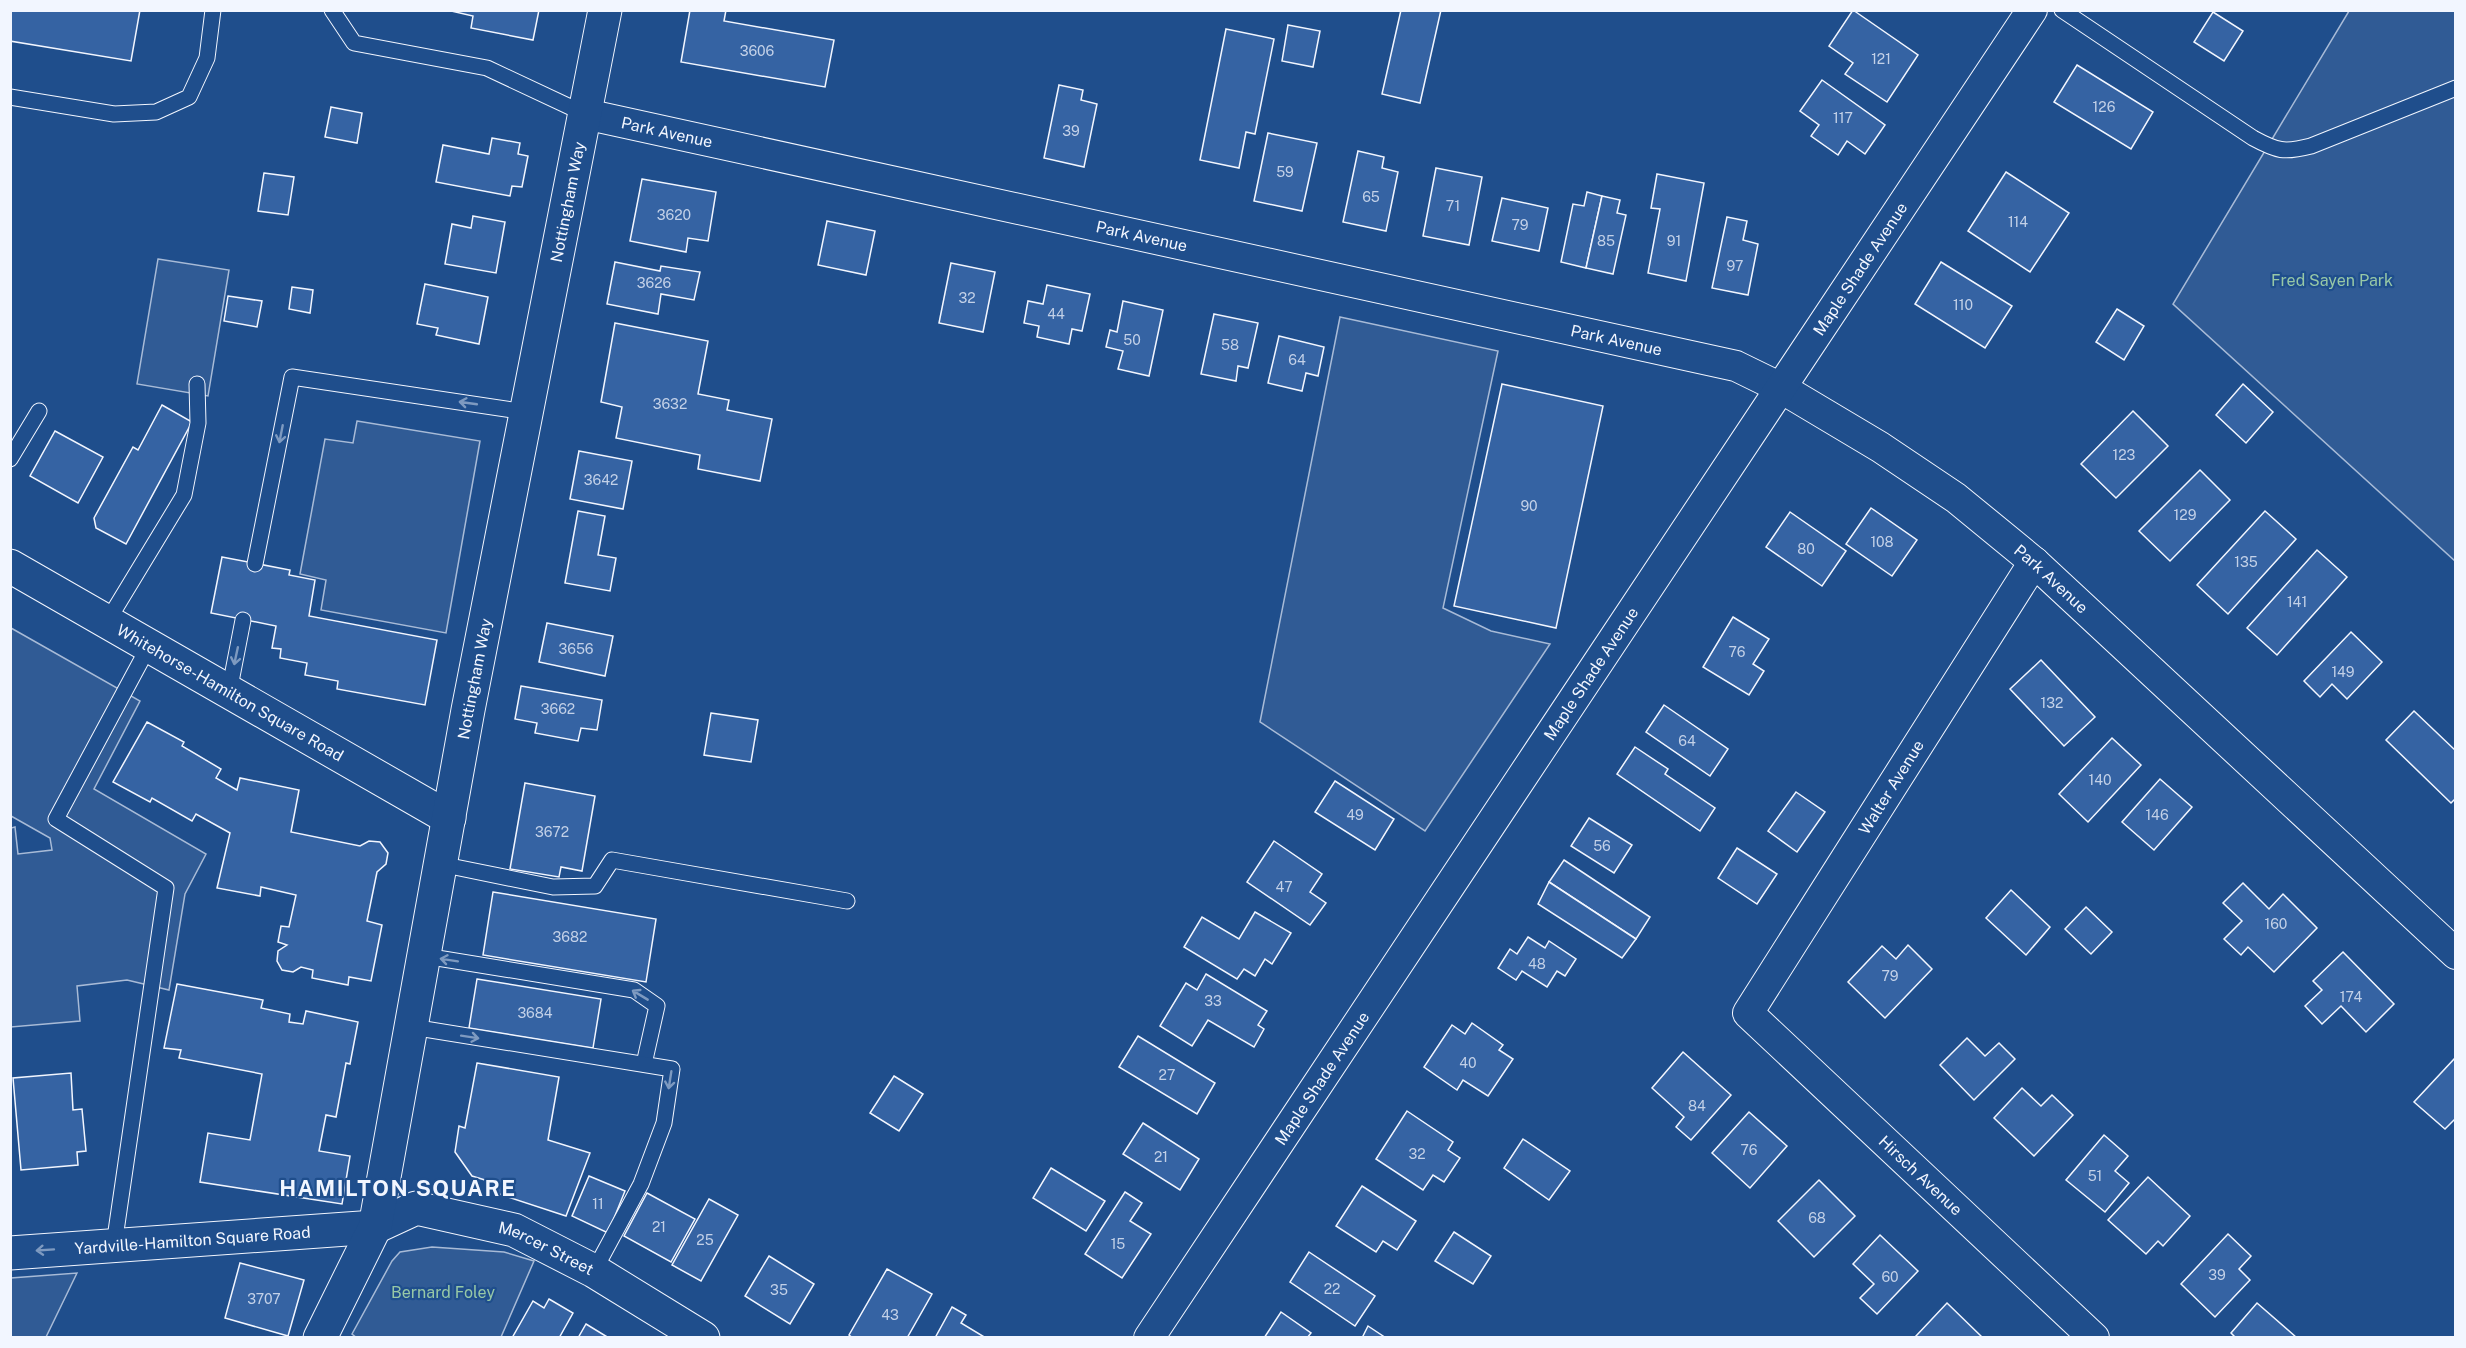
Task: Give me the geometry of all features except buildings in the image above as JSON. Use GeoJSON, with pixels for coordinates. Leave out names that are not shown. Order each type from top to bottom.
{"type":"FeatureCollection","features":[{"type":"Feature","properties":{"kind":"street","name":"Nottingham Way"},"geometry":{"type":"LineString","coordinates":[[321,1338],[375,1227],[448,818],[605,10]]}},
{"type":"Feature","properties":{"kind":"street","name":"Maple Shade Avenue"},"geometry":{"type":"LineString","coordinates":[[1149,1338],[2032,10]]}},
{"type":"Feature","properties":{"kind":"street","name":"Park Avenue"},"geometry":{"type":"LineString","coordinates":[[585,114],[1736,366],[1781,388],[1880,447],[1956,498],[2034,562],[2456,954]]}},
{"type":"Feature","properties":{"kind":"street","name":"Walter Avenue"},"geometry":{"type":"LineString","coordinates":[[1748,1013],[2034,562]]}},
{"type":"Feature","properties":{"kind":"street","name":"Whitehorse-Hamilton Square Road"},"geometry":{"type":"LineString","coordinates":[[10,566],[448,818]]}},
{"type":"Feature","properties":{"kind":"street","name":"Hirsch Avenue"},"geometry":{"type":"LineString","coordinates":[[1748,1013],[2094,1338]]}},
{"type":"Feature","properties":{"kind":"street","name":"Mercer Street"},"geometry":{"type":"LineString","coordinates":[[375,1227],[416,1208],[514,1230],[594,1271],[703,1338]]}},
{"type":"Feature","properties":{"kind":"street","name":"Yardville-Hamilton Square Road"},"geometry":{"type":"LineString","coordinates":[[10,1252],[375,1227]]}},
{"type":"Feature","properties":{"kind":"lane"},"geometry":{"type":"LineString","coordinates":[[10,97],[114,114],[156,112],[189,97],[207,58],[213,10]]}},
{"type":"Feature","properties":{"kind":"lane"},"geometry":{"type":"LineString","coordinates":[[332,10],[354,43],[487,68],[585,114]]}},
{"type":"Feature","properties":{"kind":"lane"},"geometry":{"type":"LineString","coordinates":[[2062,10],[2253,138],[2275,150],[2289,152],[2311,146],[2456,88]]}},
{"type":"Feature","properties":{"kind":"lane"},"geometry":{"type":"LineString","coordinates":[[255,564],[292,377],[526,412]]}},
{"type":"Feature","properties":{"kind":"lane"},"geometry":{"type":"LineString","coordinates":[[107,622],[184,495],[198,423],[197,384]]}},
{"type":"Feature","properties":{"kind":"lane"},"geometry":{"type":"LineString","coordinates":[[10,459],[39,411]]}},
{"type":"Feature","properties":{"kind":"lane"},"geometry":{"type":"LineString","coordinates":[[229,692],[243,620]]}},
{"type":"Feature","properties":{"kind":"lane"},"geometry":{"type":"LineString","coordinates":[[114,1245],[166,888],[56,819],[149,646]]}},
{"type":"Feature","properties":{"kind":"lane"},"geometry":{"type":"LineString","coordinates":[[440,864],[553,887],[595,886],[612,860],[847,901]]}},
{"type":"Feature","properties":{"kind":"lane"},"geometry":{"type":"LineString","coordinates":[[424,956],[634,990],[657,1005],[644,1064]]}},
{"type":"Feature","properties":{"kind":"lane"},"geometry":{"type":"LineString","coordinates":[[412,1027],[672,1069],[664,1123],[641,1184],[594,1271]]}},
{"type":"Feature","properties":{"kind":"shaded area","name":"Fred Sayen Park"},"geometry":{"type":"Polygon","coordinates":[[[2349,11],[2455,11],[2455,561],[2173,304],[2349,11]]]}},
{"type":"Feature","properties":{"kind":"shaded area"},"geometry":{"type":"Polygon","coordinates":[[[158,259],[229,270],[208,396],[137,384],[158,259]]]}},
{"type":"Feature","properties":{"kind":"shaded area"},"geometry":{"type":"Polygon","coordinates":[[[1340,317],[1498,351],[1443,608],[1491,631],[1550,644],[1425,831],[1260,722],[1340,317]]]}},
{"type":"Feature","properties":{"kind":"shaded area"},"geometry":{"type":"Polygon","coordinates":[[[357,421],[480,441],[446,633],[321,610],[326,580],[300,574],[325,439],[353,443],[357,421]]]}},
{"type":"Feature","properties":{"kind":"shaded area"},"geometry":{"type":"Polygon","coordinates":[[[11,628],[140,701],[94,789],[206,854],[185,894],[169,990],[127,980],[77,986],[80,1021],[11,1027],[11,828],[15,827],[18,854],[52,850],[50,838],[11,816],[11,628]]]}},
{"type":"Feature","properties":{"kind":"shaded area","name":"Bernard Foley"},"geometry":{"type":"Polygon","coordinates":[[[432,1247],[504,1252],[534,1261],[501,1337],[357,1338],[352,1334],[392,1261],[400,1252],[432,1247]]]}},
{"type":"Feature","properties":{"kind":"shaded area"},"geometry":{"type":"Polygon","coordinates":[[[77,1273],[46,1337],[11,1337],[11,1278],[77,1273]]]}},
{"type":"Feature","properties":{"kind":"district","name":"HAMILTON SQUARE"},"geometry":{"type":"Point","coordinates":[398,1188]}}]}
